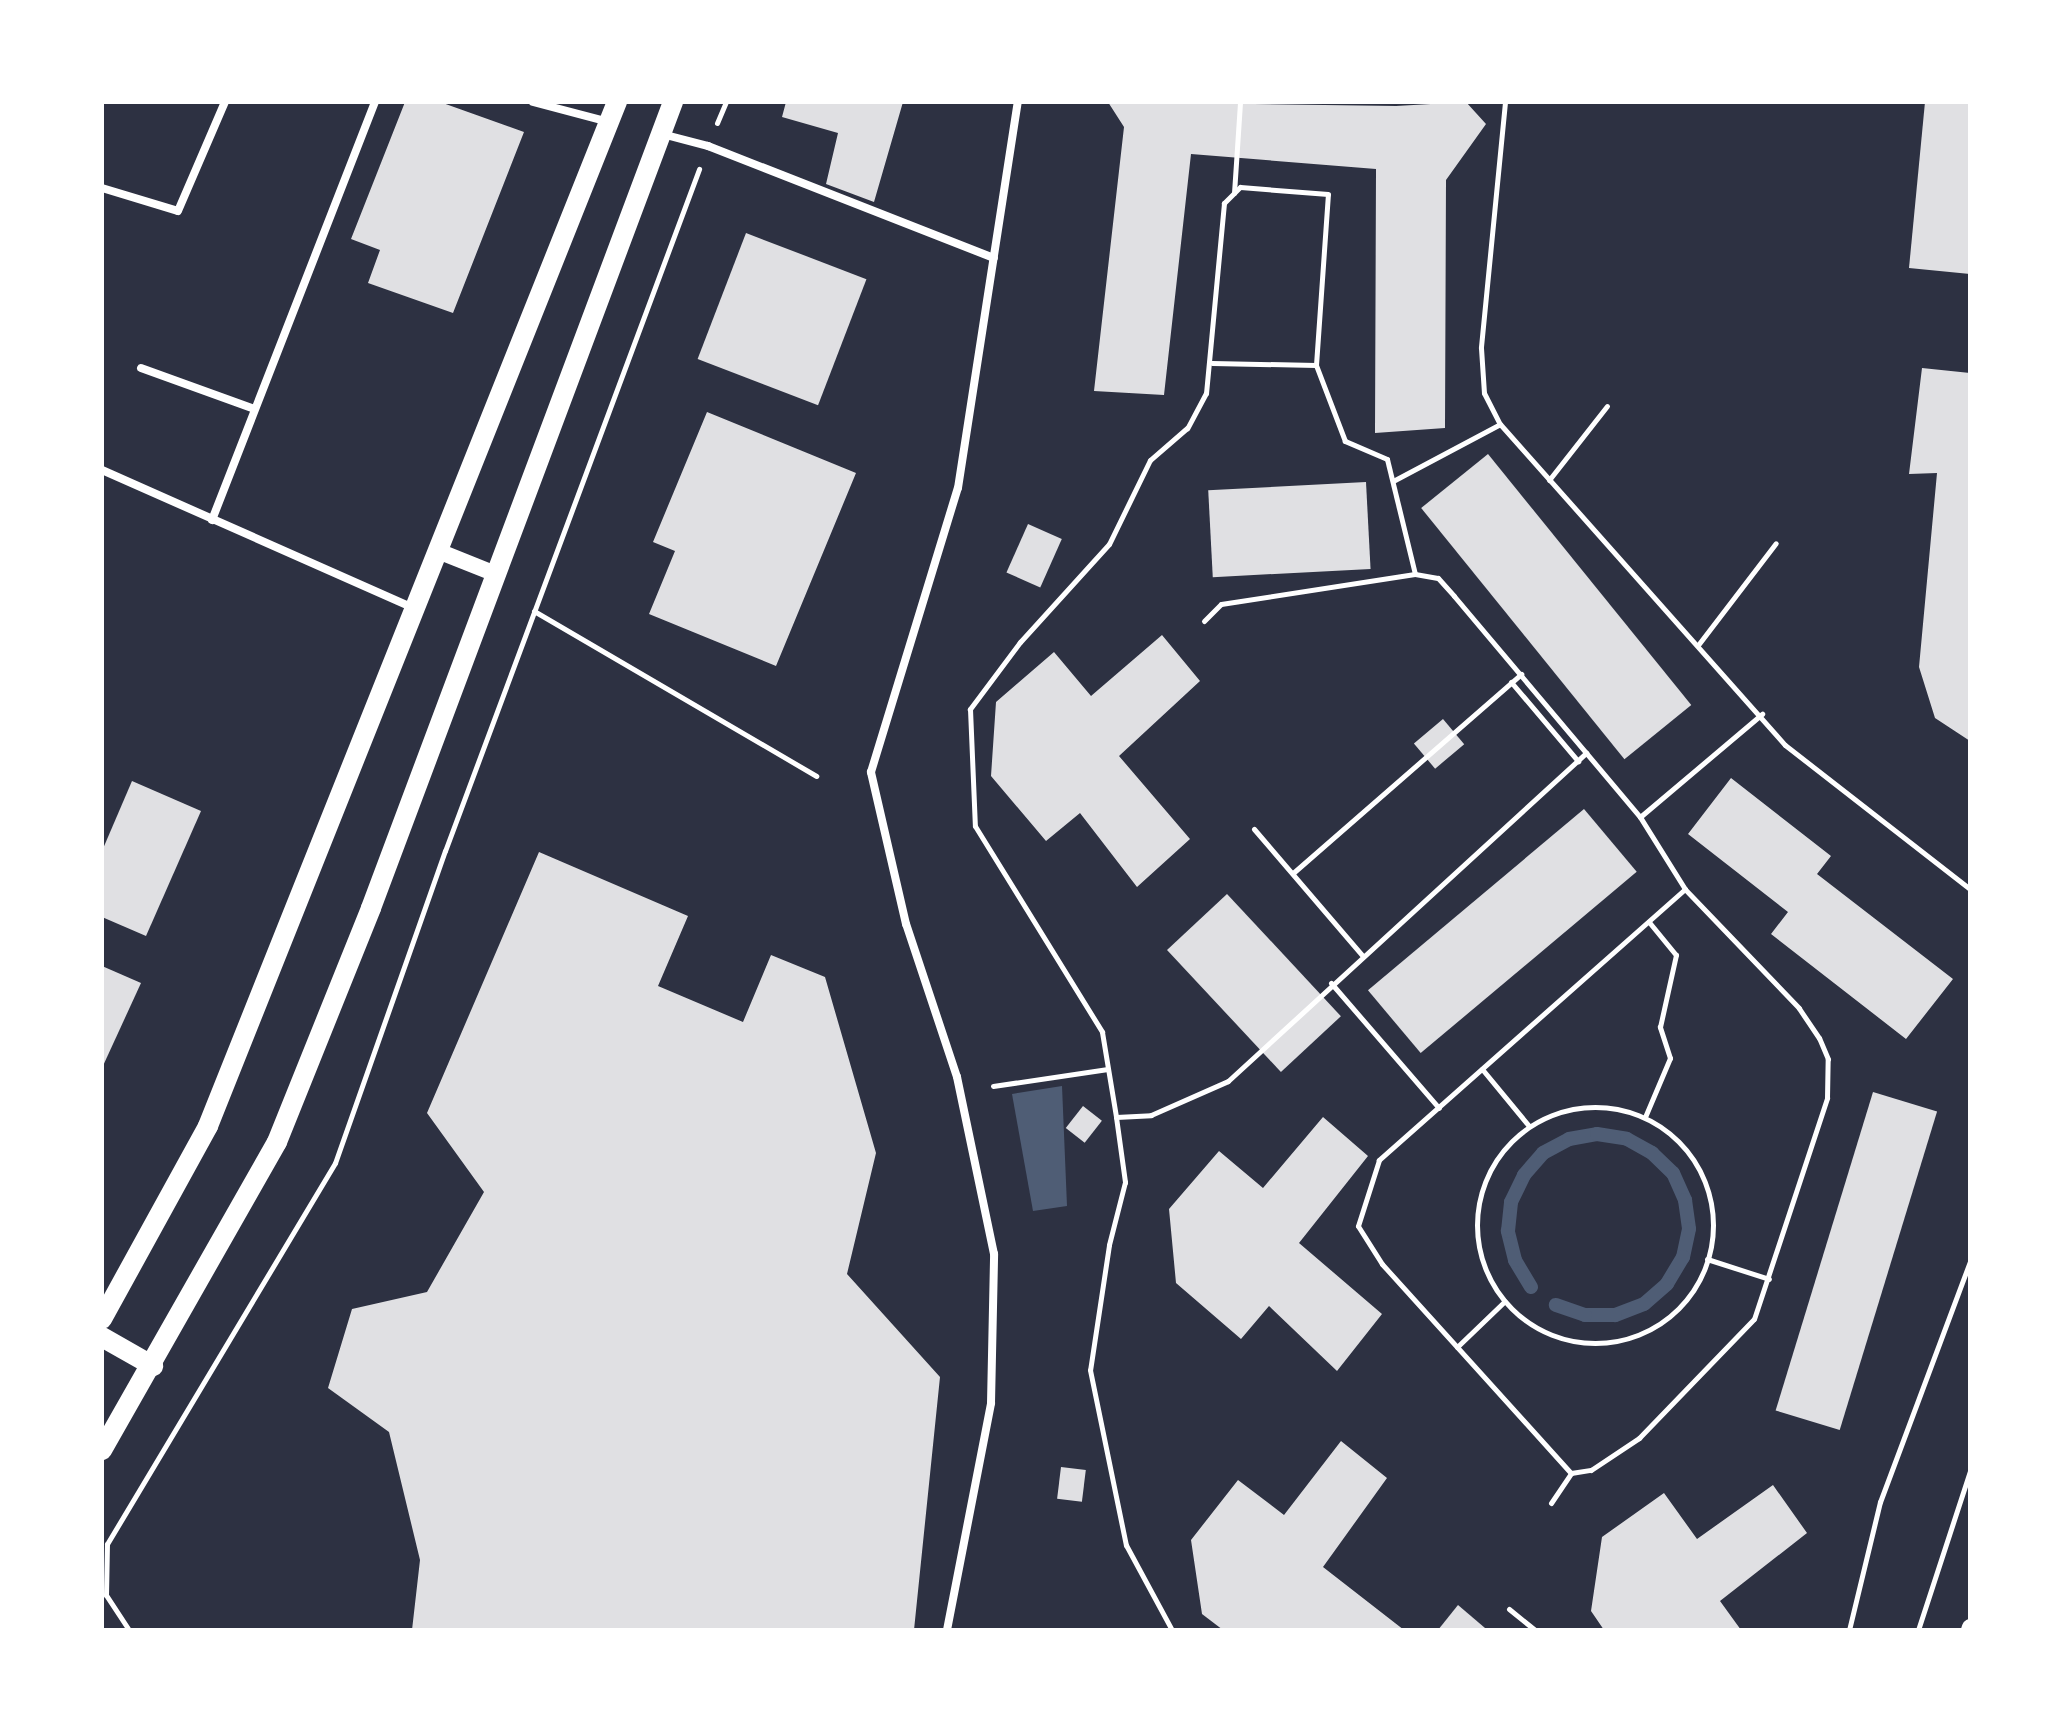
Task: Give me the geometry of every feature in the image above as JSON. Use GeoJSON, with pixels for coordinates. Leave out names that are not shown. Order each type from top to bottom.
{"type":"FeatureCollection","features":[{"type":"Feature","properties":{"kind":"main road"},"geometry":{"type":"LineString","coordinates":[[102,1319],[208,1126],[617,102]]}},
{"type":"Feature","properties":{"kind":"main road"},"geometry":{"type":"LineString","coordinates":[[102,1450],[153,1366],[277,1142],[371,908],[493,573],[673,102]]}},
{"type":"Feature","properties":{"kind":"main road"},"geometry":{"type":"LineString","coordinates":[[438,551],[493,573]]}},
{"type":"Feature","properties":{"kind":"main road"},"geometry":{"type":"LineString","coordinates":[[102,1337],[153,1366]]}},
{"type":"Feature","properties":{"kind":"street"},"geometry":{"type":"LineString","coordinates":[[102,188],[178,211],[225,102]]}},
{"type":"Feature","properties":{"kind":"street"},"geometry":{"type":"LineString","coordinates":[[212,520],[375,102]]}},
{"type":"Feature","properties":{"kind":"street"},"geometry":{"type":"LineString","coordinates":[[533,102],[609,122]]}},
{"type":"Feature","properties":{"kind":"street"},"geometry":{"type":"LineString","coordinates":[[947,1630],[991,1403],[994,1254],[957,1077],[906,924],[871,772],[958,488],[1018,102]]}},
{"type":"Feature","properties":{"kind":"street"},"geometry":{"type":"LineString","coordinates":[[662,134],[708,146],[994,258]]}},
{"type":"Feature","properties":{"kind":"street"},"geometry":{"type":"LineString","coordinates":[[141,368],[254,409]]}},
{"type":"Feature","properties":{"kind":"street"},"geometry":{"type":"LineString","coordinates":[[102,470],[415,608]]}},
{"type":"Feature","properties":{"kind":"path"},"geometry":{"type":"LineString","coordinates":[[129,1630],[106,1595],[107,1544],[335,1163],[534,611],[726,102]]}},
{"type":"Feature","properties":{"kind":"path"},"geometry":{"type":"LineString","coordinates":[[1234,193],[1240,102]]}},
{"type":"Feature","properties":{"kind":"path"},"geometry":{"type":"LineString","coordinates":[[1505,102],[1481,348],[1484,393],[1500,424],[1762,714],[1785,745],[1970,889]]}},
{"type":"Feature","properties":{"kind":"path"},"geometry":{"type":"LineString","coordinates":[[1172,1630],[1126,1545],[1090,1370],[1109,1245],[1125,1182],[1102,1032],[975,826],[970,709],[1020,642],[1109,544],[1150,460],[1187,428],[1206,393],[1212,363],[1224,203],[1240,187],[1328,194],[1316,365],[1345,441],[1387,459],[1415,574]]}},
{"type":"Feature","properties":{"kind":"path"},"geometry":{"type":"LineString","coordinates":[[1212,363],[1316,365]]}},
{"type":"Feature","properties":{"kind":"path"},"geometry":{"type":"LineString","coordinates":[[1549,480],[1607,406]]}},
{"type":"Feature","properties":{"kind":"path"},"geometry":{"type":"LineString","coordinates":[[1393,481],[1500,424]]}},
{"type":"Feature","properties":{"kind":"path"},"geometry":{"type":"LineString","coordinates":[[1698,645],[1776,543]]}},
{"type":"Feature","properties":{"kind":"path"},"geometry":{"type":"LineString","coordinates":[[1204,621],[1221,604],[1415,574],[1438,578],[1640,817],[1685,889],[1799,1008],[1828,1059],[1827,1098],[1754,1319],[1639,1438],[1591,1470],[1571,1473],[1551,1503]]}},
{"type":"Feature","properties":{"kind":"path"},"geometry":{"type":"LineString","coordinates":[[534,611],[816,776]]}},
{"type":"Feature","properties":{"kind":"path"},"geometry":{"type":"LineString","coordinates":[[1293,873],[1521,674]]}},
{"type":"Feature","properties":{"kind":"path"},"geometry":{"type":"LineString","coordinates":[[1511,682],[1578,761]]}},
{"type":"Feature","properties":{"kind":"path"},"geometry":{"type":"LineString","coordinates":[[1640,817],[1762,714]]}},
{"type":"Feature","properties":{"kind":"path"},"geometry":{"type":"LineString","coordinates":[[1116,1117],[1151,1115],[1228,1081],[1331,983],[1586,753]]}},
{"type":"Feature","properties":{"kind":"path"},"geometry":{"type":"LineString","coordinates":[[1254,829],[1362,955]]}},
{"type":"Feature","properties":{"kind":"path"},"geometry":{"type":"LineString","coordinates":[[1571,1473],[1382,1264],[1358,1226],[1379,1160],[1685,889]]}},
{"type":"Feature","properties":{"kind":"path"},"geometry":{"type":"LineString","coordinates":[[1645,1117],[1670,1058],[1660,1027],[1676,955],[1649,922]]}},
{"type":"Feature","properties":{"kind":"path"},"geometry":{"type":"LineString","coordinates":[[1331,983],[1439,1108]]}},
{"type":"Feature","properties":{"kind":"path"},"geometry":{"type":"LineString","coordinates":[[993,1086],[1108,1069]]}},
{"type":"Feature","properties":{"kind":"path"},"geometry":{"type":"LineString","coordinates":[[1482,1069],[1529,1126]]}},
{"type":"Feature","properties":{"kind":"path"},"geometry":{"type":"LineString","coordinates":[[1607,1106],[1645,1117],[1676,1138],[1700,1169],[1712,1205],[1707,1259],[1699,1282],[1675,1313],[1641,1335],[1602,1344],[1563,1339],[1527,1322],[1505,1301],[1481,1258],[1476,1218],[1485,1180],[1505,1148],[1529,1126],[1570,1108],[1607,1106]]}},
{"type":"Feature","properties":{"kind":"path"},"geometry":{"type":"LineString","coordinates":[[1707,1259],[1769,1279]]}},
{"type":"Feature","properties":{"kind":"path"},"geometry":{"type":"LineString","coordinates":[[1849,1630],[1880,1502],[1970,1261]]}},
{"type":"Feature","properties":{"kind":"path"},"geometry":{"type":"LineString","coordinates":[[1456,1348],[1505,1301]]}},
{"type":"Feature","properties":{"kind":"path"},"geometry":{"type":"LineString","coordinates":[[1918,1630],[1970,1471]]}},
{"type":"Feature","properties":{"kind":"path"},"geometry":{"type":"LineString","coordinates":[[1509,1609],[1535,1630]]}},
{"type":"Feature","properties":{"kind":"water"},"geometry":{"type":"Polygon","coordinates":[[[1062,1086],[1067,1206],[1033,1211],[1012,1094],[1062,1086]]]}},
{"type":"Feature","properties":{"kind":"building"},"geometry":{"type":"Polygon","coordinates":[[[405,102],[440,102],[524,132],[453,313],[368,283],[380,250],[351,239],[405,102]]]}},
{"type":"Feature","properties":{"kind":"building"},"geometry":{"type":"Polygon","coordinates":[[[786,102],[903,102],[874,202],[826,184],[838,133],[782,117],[786,102]]]}},
{"type":"Feature","properties":{"kind":"building"},"geometry":{"type":"Polygon","coordinates":[[[1108,102],[1396,106],[1466,102],[1486,124],[1446,180],[1445,428],[1375,433],[1376,169],[1191,154],[1164,395],[1094,391],[1124,127],[1108,102]]]}},
{"type":"Feature","properties":{"kind":"building"},"geometry":{"type":"Polygon","coordinates":[[[1925,102],[1970,102],[1970,274],[1909,268],[1925,102]]]}},
{"type":"Feature","properties":{"kind":"building"},"geometry":{"type":"Polygon","coordinates":[[[746,233],[866,279],[818,405],[698,359],[746,233]]]}},
{"type":"Feature","properties":{"kind":"building"},"geometry":{"type":"Polygon","coordinates":[[[1922,368],[1970,373],[1970,741],[1935,718],[1919,667],[1937,473],[1909,474],[1922,368]]]}},
{"type":"Feature","properties":{"kind":"building"},"geometry":{"type":"Polygon","coordinates":[[[707,412],[856,473],[776,666],[649,614],[675,551],[653,542],[707,412]]]}},
{"type":"Feature","properties":{"kind":"building"},"geometry":{"type":"Polygon","coordinates":[[[1488,454],[1691,705],[1624,759],[1421,508],[1488,454]]]}},
{"type":"Feature","properties":{"kind":"building"},"geometry":{"type":"Polygon","coordinates":[[[1366,482],[1371,569],[1213,577],[1208,490],[1366,482]]]}},
{"type":"Feature","properties":{"kind":"building"},"geometry":{"type":"Polygon","coordinates":[[[1028,524],[1062,539],[1040,587],[1006,572],[1028,524]]]}},
{"type":"Feature","properties":{"kind":"building"},"geometry":{"type":"Polygon","coordinates":[[[1162,635],[1200,681],[1119,756],[1190,839],[1137,887],[1080,813],[1046,841],[991,776],[996,702],[1054,652],[1091,696],[1162,635]]]}},
{"type":"Feature","properties":{"kind":"building"},"geometry":{"type":"Polygon","coordinates":[[[1443,719],[1464,744],[1435,769],[1414,743],[1443,719]]]}},
{"type":"Feature","properties":{"kind":"building"},"geometry":{"type":"Polygon","coordinates":[[[1731,778],[1831,856],[1817,874],[1953,979],[1906,1039],[1771,934],[1788,912],[1688,834],[1731,778]]]}},
{"type":"Feature","properties":{"kind":"building"},"geometry":{"type":"Polygon","coordinates":[[[132,781],[201,811],[146,936],[102,917],[102,851],[132,781]]]}},
{"type":"Feature","properties":{"kind":"building"},"geometry":{"type":"Polygon","coordinates":[[[1584,809],[1637,872],[1421,1053],[1368,990],[1584,809]]]}},
{"type":"Feature","properties":{"kind":"building"},"geometry":{"type":"Polygon","coordinates":[[[539,852],[688,916],[658,986],[743,1022],[771,955],[825,977],[876,1153],[847,1274],[940,1377],[914,1630],[412,1630],[420,1560],[389,1432],[328,1388],[352,1309],[427,1292],[484,1192],[427,1113],[539,852]]]}},
{"type":"Feature","properties":{"kind":"building"},"geometry":{"type":"Polygon","coordinates":[[[1227,894],[1341,1016],[1281,1072],[1167,950],[1227,894]]]}},
{"type":"Feature","properties":{"kind":"building"},"geometry":{"type":"Polygon","coordinates":[[[102,966],[141,983],[102,1068],[102,966]]]}},
{"type":"Feature","properties":{"kind":"building"},"geometry":{"type":"Polygon","coordinates":[[[1873,1092],[1937,1112],[1840,1430],[1776,1410],[1873,1092]]]}},
{"type":"Feature","properties":{"kind":"building"},"geometry":{"type":"Polygon","coordinates":[[[1083,1106],[1102,1121],[1085,1143],[1066,1128],[1083,1106]]]}},
{"type":"Feature","properties":{"kind":"building"},"geometry":{"type":"Polygon","coordinates":[[[1323,1117],[1368,1156],[1299,1243],[1382,1314],[1337,1371],[1269,1306],[1241,1339],[1176,1283],[1169,1209],[1219,1151],[1263,1188],[1323,1117]]]}},
{"type":"Feature","properties":{"kind":"building"},"geometry":{"type":"Polygon","coordinates":[[[1341,1441],[1387,1478],[1323,1567],[1404,1630],[1223,1630],[1202,1614],[1191,1540],[1238,1480],[1284,1515],[1341,1441]]]}},
{"type":"Feature","properties":{"kind":"building"},"geometry":{"type":"Polygon","coordinates":[[[1061,1467],[1086,1470],[1082,1502],[1057,1499],[1061,1467]]]}},
{"type":"Feature","properties":{"kind":"building"},"geometry":{"type":"Polygon","coordinates":[[[1773,1485],[1807,1533],[1720,1601],[1741,1630],[1604,1630],[1591,1611],[1602,1537],[1664,1493],[1697,1539],[1773,1485]]]}},
{"type":"Feature","properties":{"kind":"building"},"geometry":{"type":"Polygon","coordinates":[[[1458,1605],[1485,1628],[1438,1630],[1458,1605]]]}},
{"type":"Feature","properties":{"kind":"waterway"},"geometry":{"type":"LineString","coordinates":[[1531,1287],[1515,1260],[1508,1231],[1511,1202],[1524,1175],[1543,1153],[1569,1139],[1597,1134],[1627,1139],[1652,1153],[1673,1173],[1685,1200],[1689,1229],[1683,1257],[1667,1284],[1644,1304],[1615,1315],[1585,1315],[1556,1305]]}}]}
